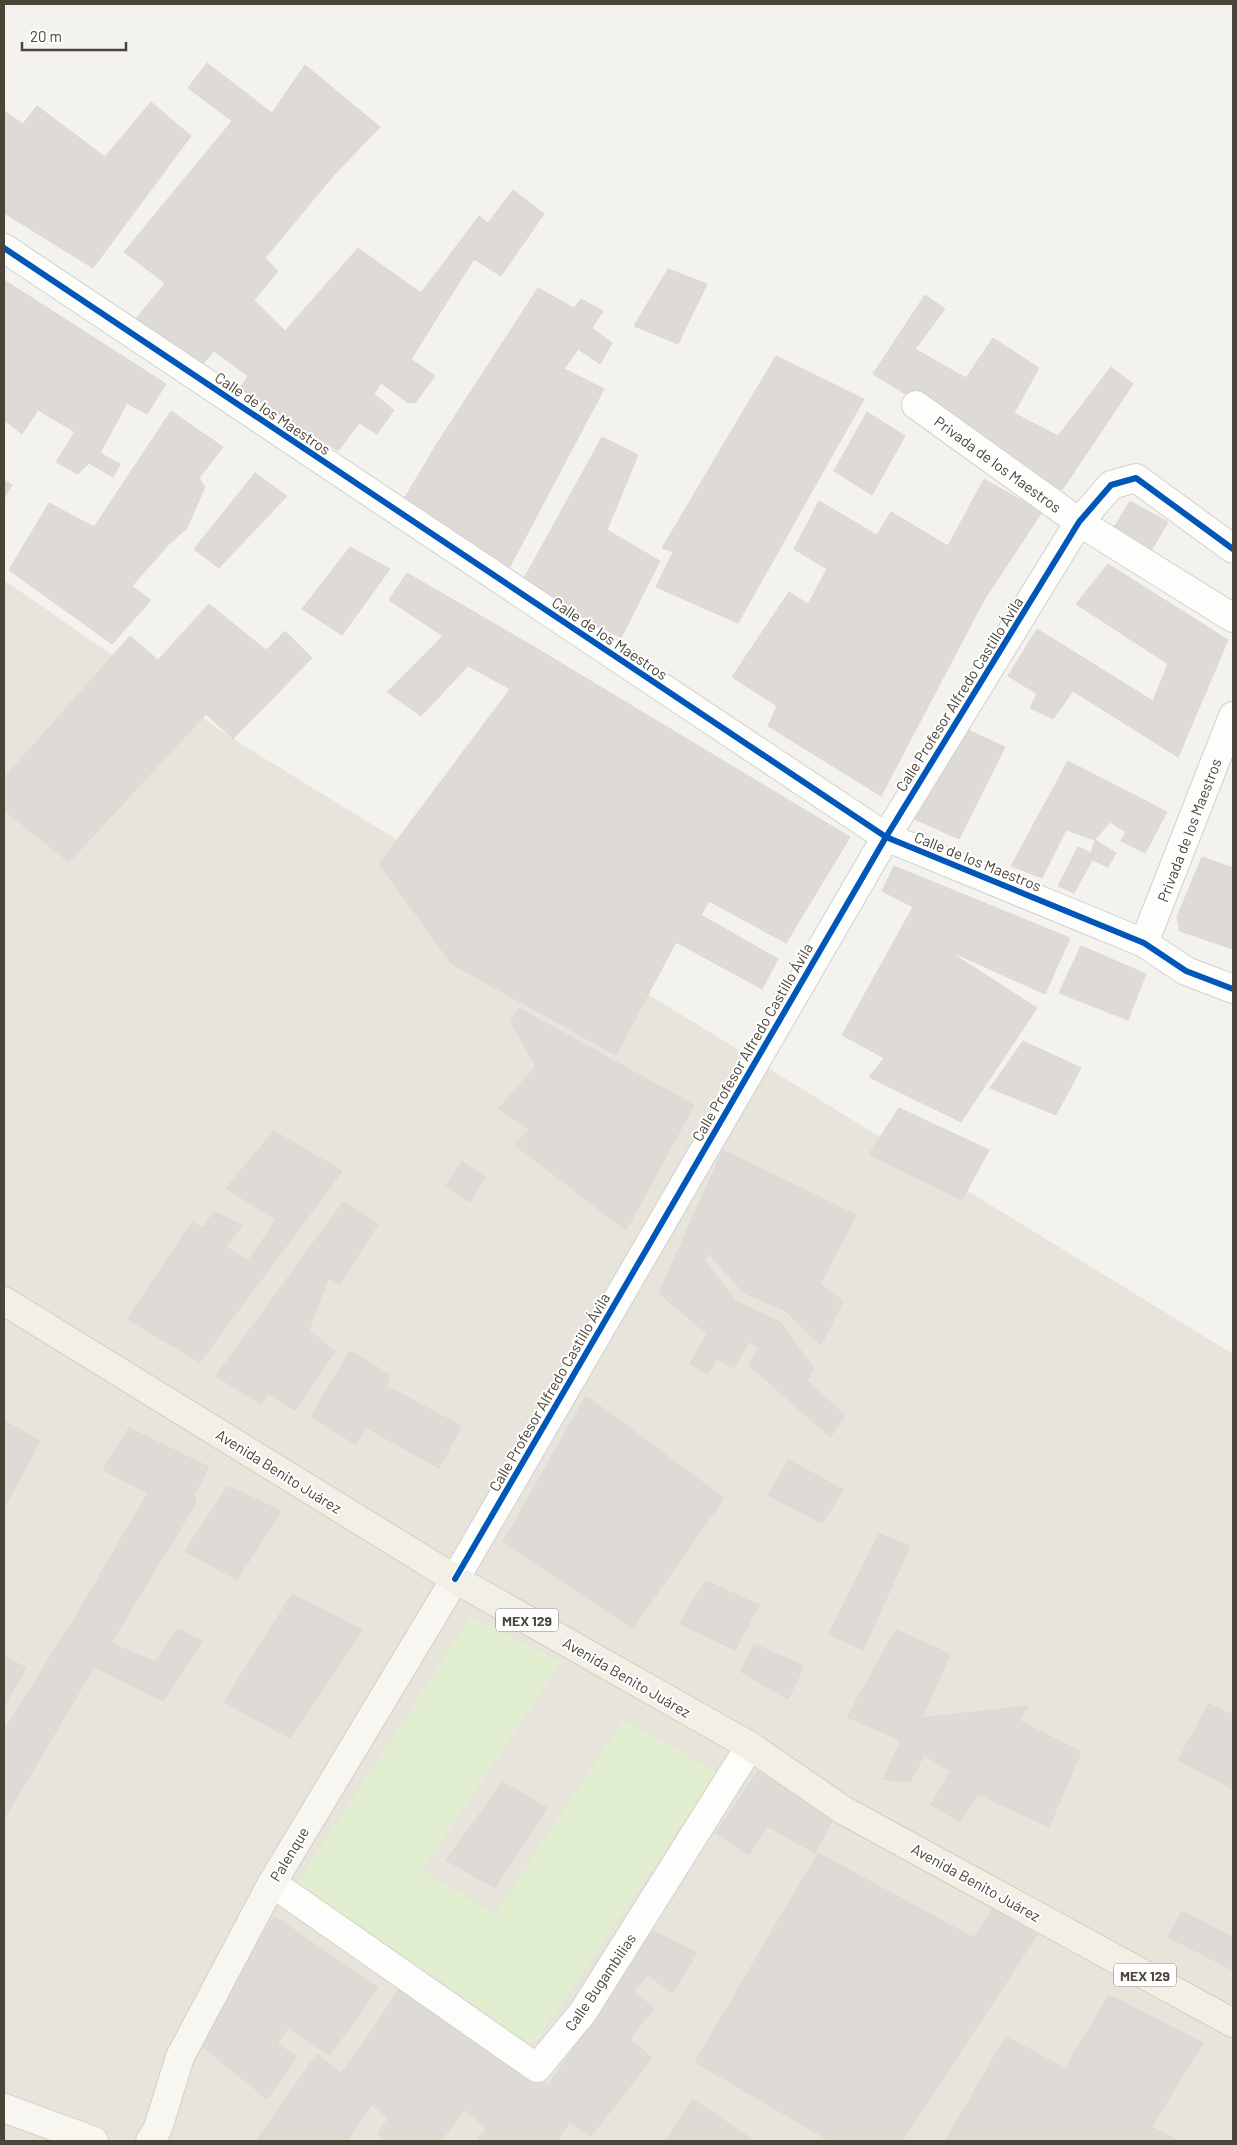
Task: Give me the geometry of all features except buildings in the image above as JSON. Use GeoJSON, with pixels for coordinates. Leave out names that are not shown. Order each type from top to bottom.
{"type":"FeatureCollection","features":[{"type":"Feature","properties":{"kind":"main road","name":"Avenida Benito Juárez"},"geometry":{"type":"LineString","coordinates":[[4,1300],[455,1579],[750,1746],[843,1810],[1233,2023]]}},
{"type":"Feature","properties":{"kind":"main road","name":"Palenque"},"geometry":{"type":"LineString","coordinates":[[150,2141],[158,2128],[180,2057],[272,1883],[455,1579]]}},
{"type":"Feature","properties":{"kind":"main road"},"geometry":{"type":"LineString","coordinates":[[4,2108],[94,2141]]}},
{"type":"Feature","properties":{"kind":"street","name":"Calle de los Maestros"},"geometry":{"type":"LineString","coordinates":[[4,248],[886,837],[1144,943],[1186,971],[1233,989]]}},
{"type":"Feature","properties":{"kind":"street","name":"Privada de los Maestros"},"geometry":{"type":"LineString","coordinates":[[916,405],[1079,522],[1233,618]]}},
{"type":"Feature","properties":{"kind":"street","name":"Calle Profesor Alfredo Castillo Ávila"},"geometry":{"type":"LineString","coordinates":[[455,1579],[886,837],[1079,522],[1112,485],[1136,478],[1233,549]]}},
{"type":"Feature","properties":{"kind":"street","name":"Privada de los Maestros"},"geometry":{"type":"LineString","coordinates":[[1144,943],[1233,716]]}},
{"type":"Feature","properties":{"kind":"street","name":"Calle Bugambilias"},"geometry":{"type":"LineString","coordinates":[[272,1883],[537,2068],[583,2012],[750,1746]]}},
{"type":"Feature","properties":{"kind":"shaded area"},"geometry":{"type":"Polygon","coordinates":[[[4,580],[233,739],[1233,1354],[1233,2141],[4,2141],[4,580]]]}},
{"type":"Feature","properties":{"kind":"green space"},"geometry":{"type":"Polygon","coordinates":[[[471,1616],[561,1663],[422,1870],[495,1915],[623,1720],[717,1772],[536,2041],[520,2043],[308,1903],[299,1881],[471,1616]]]}},
{"type":"Feature","properties":{"kind":"cycle path"},"geometry":{"type":"LineString","coordinates":[[4,248],[886,837],[1144,943],[1186,971],[1233,989]]}},
{"type":"Feature","properties":{"kind":"cycle path"},"geometry":{"type":"LineString","coordinates":[[455,1579],[886,837],[1079,522],[1111,485],[1136,478],[1233,549]]}}]}
